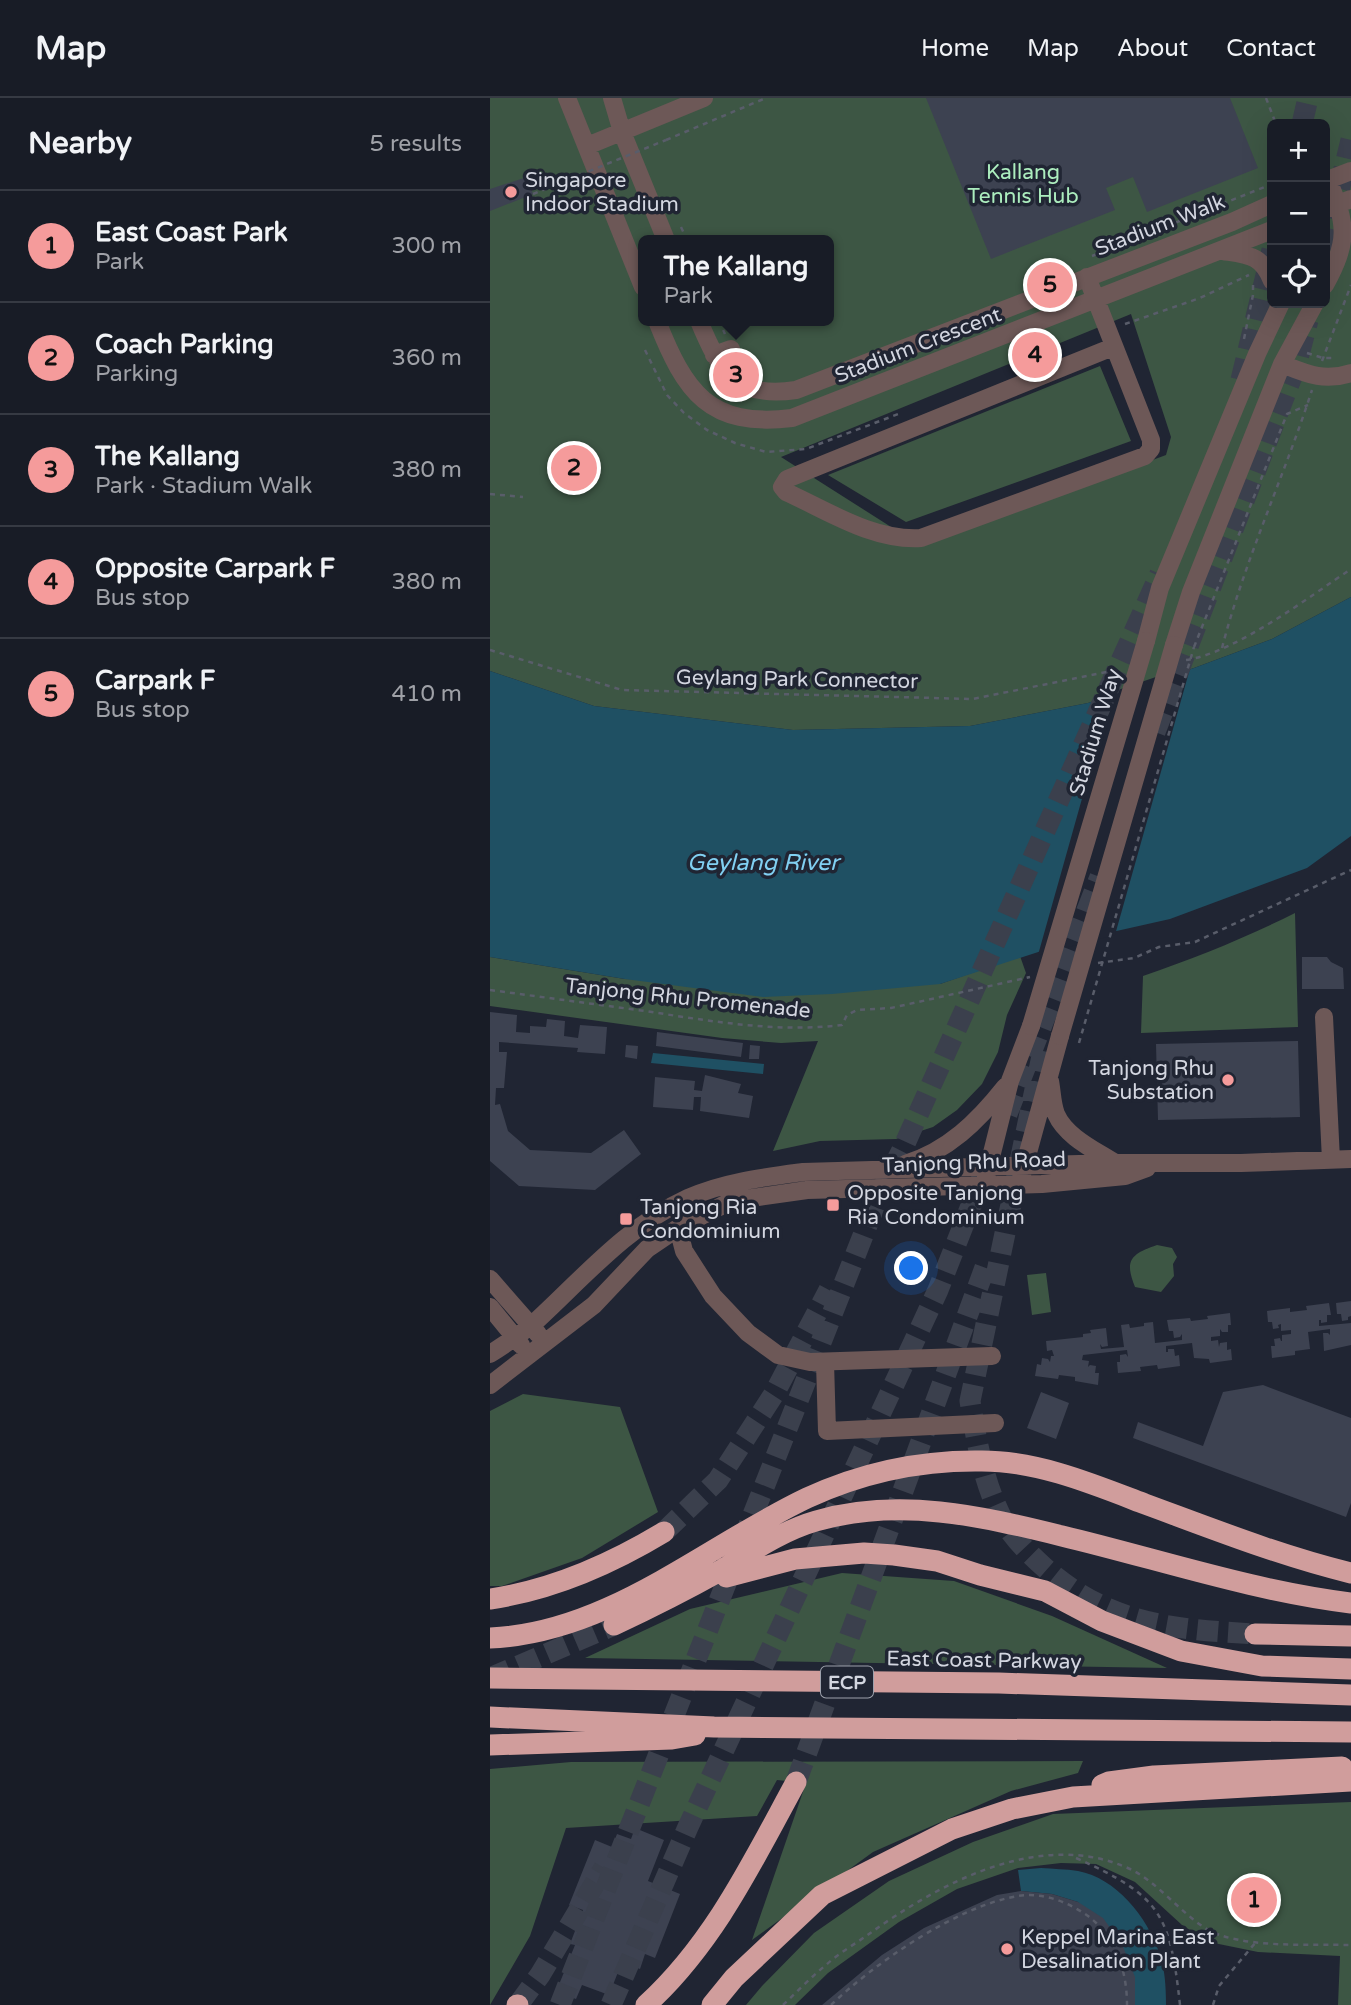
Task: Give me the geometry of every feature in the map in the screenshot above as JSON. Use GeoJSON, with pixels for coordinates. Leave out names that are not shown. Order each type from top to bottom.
{"type":"FeatureCollection","features":[{"type":"Feature","properties":{"kind":"highway"},"geometry":{"type":"LineString","coordinates":[[490,1638],[532,1633],[574,1621],[620,1602],[807,1499],[848,1482],[886,1471],[954,1461],[1017,1464],[1083,1480],[1289,1557],[1351,1573]]}},
{"type":"Feature","properties":{"kind":"highway"},"geometry":{"type":"LineString","coordinates":[[614,1625],[681,1593],[793,1528],[840,1515],[901,1509],[967,1514],[1261,1587],[1316,1599],[1351,1603]]}},
{"type":"Feature","properties":{"kind":"highway"},"geometry":{"type":"LineString","coordinates":[[490,1599],[545,1587],[576,1576],[617,1558],[664,1532]]}},
{"type":"Feature","properties":{"kind":"highway"},"geometry":{"type":"LineString","coordinates":[[681,1593],[740,1572],[795,1559],[864,1553],[894,1555],[937,1561],[1045,1591],[1102,1621],[1181,1651],[1262,1666],[1351,1669]]}},
{"type":"Feature","properties":{"kind":"highway"},"geometry":{"type":"LineString","coordinates":[[1255,1634],[1351,1636]]}},
{"type":"Feature","properties":{"kind":"highway","name":"East Coast Parkway"},"geometry":{"type":"LineString","coordinates":[[490,1678],[999,1682],[1351,1695]]}},
{"type":"Feature","properties":{"kind":"highway","name":"ECP"},"geometry":{"type":"LineString","coordinates":[[490,1717],[713,1727],[1351,1732]]}},
{"type":"Feature","properties":{"kind":"highway"},"geometry":{"type":"LineString","coordinates":[[490,1745],[672,1740],[713,1727]]}},
{"type":"Feature","properties":{"kind":"highway"},"geometry":{"type":"LineString","coordinates":[[1073,1797],[1109,1782],[1154,1776],[1351,1767]]}},
{"type":"Feature","properties":{"kind":"highway"},"geometry":{"type":"LineString","coordinates":[[712,2005],[734,1978],[822,1895],[951,1829],[1012,1810],[1073,1797],[1351,1781]]}},
{"type":"Feature","properties":{"kind":"highway"},"geometry":{"type":"LineString","coordinates":[[646,2005],[680,1972],[730,1903],[796,1782]]}},
{"type":"Feature","properties":{"kind":"street"},"geometry":{"type":"LineString","coordinates":[[567,98],[638,274]]}},
{"type":"Feature","properties":{"kind":"street"},"geometry":{"type":"LineString","coordinates":[[612,98],[622,132],[664,235]]}},
{"type":"Feature","properties":{"kind":"street"},"geometry":{"type":"LineString","coordinates":[[587,146],[704,98]]}},
{"type":"Feature","properties":{"kind":"street"},"geometry":{"type":"LineString","coordinates":[[1330,179],[1351,170]]}},
{"type":"Feature","properties":{"kind":"street"},"geometry":{"type":"LineString","coordinates":[[1328,182],[1344,223],[1343,240],[1330,272]]}},
{"type":"Feature","properties":{"kind":"street","name":"Stadium Walk"},"geometry":{"type":"LineString","coordinates":[[703,326],[722,352],[736,380],[756,391],[774,393],[796,390],[1085,268],[1232,222],[1267,206]]}},
{"type":"Feature","properties":{"kind":"street","name":"Stadium Crescent"},"geometry":{"type":"LineString","coordinates":[[659,326],[685,379],[700,397],[720,412],[763,422],[792,418],[1267,232]]}},
{"type":"Feature","properties":{"kind":"street"},"geometry":{"type":"LineString","coordinates":[[1222,251],[1252,256],[1267,270]]}},
{"type":"Feature","properties":{"kind":"street"},"geometry":{"type":"LineString","coordinates":[[1085,268],[1151,440],[1151,449],[1145,456],[921,538],[906,539],[876,533],[786,492],[782,487],[787,479],[1110,339]]}},
{"type":"Feature","properties":{"kind":"street","name":"Stadium Way"},"geometry":{"type":"LineString","coordinates":[[984,1186],[1010,1081],[1031,1026],[1160,588],[1276,308]]}},
{"type":"Feature","properties":{"kind":"street"},"geometry":{"type":"LineString","coordinates":[[1020,1186],[1049,1074],[1191,592],[1282,364],[1312,308]]}},
{"type":"Feature","properties":{"kind":"street"},"geometry":{"type":"LineString","coordinates":[[1282,364],[1317,377],[1341,377],[1351,373]]}},
{"type":"Feature","properties":{"kind":"street"},"geometry":{"type":"LineString","coordinates":[[1324,1017],[1331,1160]]}},
{"type":"Feature","properties":{"kind":"street"},"geometry":{"type":"LineString","coordinates":[[1049,1074],[1056,1113],[1067,1129],[1085,1145],[1115,1163]]}},
{"type":"Feature","properties":{"kind":"street"},"geometry":{"type":"LineString","coordinates":[[890,1169],[917,1161],[955,1140],[979,1119],[1010,1081]]}},
{"type":"Feature","properties":{"kind":"street","name":"Tanjong Rhu Road"},"geometry":{"type":"LineString","coordinates":[[490,1354],[531,1325],[601,1258],[647,1222],[688,1198],[726,1185],[803,1172],[1115,1163],[1351,1160]]}},
{"type":"Feature","properties":{"kind":"street","name":"Tanjong Rhu Road"},"geometry":{"type":"LineString","coordinates":[[490,1385],[594,1305],[647,1249],[678,1228],[731,1201],[807,1191],[1020,1186],[1125,1176],[1159,1163]]}},
{"type":"Feature","properties":{"kind":"street"},"geometry":{"type":"LineString","coordinates":[[678,1228],[684,1251],[713,1296],[748,1333],[778,1355],[810,1362],[992,1356]]}},
{"type":"Feature","properties":{"kind":"street"},"geometry":{"type":"LineString","coordinates":[[490,1279],[545,1343]]}},
{"type":"Feature","properties":{"kind":"street"},"geometry":{"type":"LineString","coordinates":[[514,1307],[538,1312],[551,1306]]}},
{"type":"Feature","properties":{"kind":"street"},"geometry":{"type":"LineString","coordinates":[[490,1307],[530,1355]]}},
{"type":"Feature","properties":{"kind":"street"},"geometry":{"type":"LineString","coordinates":[[825,1362],[827,1431],[995,1423]]}},
{"type":"Feature","properties":{"kind":"path"},"geometry":{"type":"LineString","coordinates":[[533,194],[766,98]]}},
{"type":"Feature","properties":{"kind":"path"},"geometry":{"type":"LineString","coordinates":[[1266,98],[1274,119]]}},
{"type":"Feature","properties":{"kind":"path"},"geometry":{"type":"LineString","coordinates":[[1085,268],[1267,186]]}},
{"type":"Feature","properties":{"kind":"path"},"geometry":{"type":"LineString","coordinates":[[681,227],[685,235]]}},
{"type":"Feature","properties":{"kind":"path"},"geometry":{"type":"LineString","coordinates":[[1110,339],[1252,274]]}},
{"type":"Feature","properties":{"kind":"path"},"geometry":{"type":"LineString","coordinates":[[1351,285],[1262,524],[1232,610],[1222,650],[1294,608],[1351,569]]}},
{"type":"Feature","properties":{"kind":"path"},"geometry":{"type":"LineString","coordinates":[[719,326],[722,352]]}},
{"type":"Feature","properties":{"kind":"path"},"geometry":{"type":"LineString","coordinates":[[1079,1043],[1194,648],[1287,414],[1308,405]]}},
{"type":"Feature","properties":{"kind":"path"},"geometry":{"type":"LineString","coordinates":[[490,494],[523,497]]}},
{"type":"Feature","properties":{"kind":"path","name":"Geylang Park Connector"},"geometry":{"type":"LineString","coordinates":[[490,650],[622,690],[973,699],[1106,671]]}},
{"type":"Feature","properties":{"kind":"path"},"geometry":{"type":"LineString","coordinates":[[1094,964],[1134,958],[1159,947],[1195,942],[1351,870]]}},
{"type":"Feature","properties":{"kind":"path","name":"Tanjong Rhu Promenade"},"geometry":{"type":"LineString","coordinates":[[490,990],[699,1019],[760,1026],[815,1028],[842,1025],[847,1015],[858,1010],[891,1008],[1036,975]]}},
{"type":"Feature","properties":{"kind":"path"},"geometry":{"type":"LineString","coordinates":[[783,2005],[827,1964],[894,1916],[953,1881],[1017,1861],[1052,1855],[1089,1857],[1130,1869],[1145,1878],[1207,1929],[1231,1939],[1351,1945]]}},
{"type":"Feature","properties":{"kind":"path"},"geometry":{"type":"LineString","coordinates":[[1073,1856],[1118,1877],[1146,1898],[1166,1925],[1176,1964],[1180,2005]]}},
{"type":"Feature","properties":{"kind":"path"},"geometry":{"type":"LineString","coordinates":[[831,2005],[848,1989],[928,1932],[968,1913],[1020,1895],[1050,1897],[1075,1908],[1098,1924],[1114,1946],[1125,1972],[1128,2005]]}},
{"type":"Feature","properties":{"kind":"path"},"geometry":{"type":"LineString","coordinates":[[1213,2005],[1219,1986],[1257,1941]]}},
{"type":"Feature","properties":{"kind":"green space"},"geometry":{"type":"Polygon","coordinates":[[[490,98],[1351,98],[1351,597],[1272,639],[1088,703],[970,726],[793,730],[594,706],[490,671],[490,98]],[[1131,314],[781,457],[921,546],[1166,455],[1171,437],[1131,314]]]}},
{"type":"Feature","properties":{"kind":"green space"},"geometry":{"type":"Polygon","coordinates":[[[1100,366],[1131,441],[906,522],[828,475],[1100,366]]]}},
{"type":"Feature","properties":{"kind":"green space"},"geometry":{"type":"Polygon","coordinates":[[[1295,913],[1298,1027],[1141,1033],[1143,976],[1220,947],[1295,913]]]}},
{"type":"Feature","properties":{"kind":"green space"},"geometry":{"type":"Polygon","coordinates":[[[1020,956],[1026,973],[1007,1015],[998,1052],[982,1084],[957,1110],[933,1127],[896,1139],[820,1141],[773,1151],[818,1041],[781,1043],[722,1038],[490,1006],[490,957],[625,979],[940,984],[1020,956]]]}},
{"type":"Feature","properties":{"kind":"green space"},"geometry":{"type":"Polygon","coordinates":[[[1157,1245],[1172,1248],[1177,1257],[1173,1264],[1174,1276],[1161,1292],[1135,1287],[1130,1270],[1132,1259],[1157,1245]]]}},
{"type":"Feature","properties":{"kind":"green space"},"geometry":{"type":"Polygon","coordinates":[[[1046,1273],[1051,1312],[1032,1315],[1027,1275],[1046,1273]]]}},
{"type":"Feature","properties":{"kind":"green space"},"geometry":{"type":"Polygon","coordinates":[[[523,1394],[620,1407],[658,1512],[582,1558],[502,1586],[490,1586],[490,1411],[523,1394]]]}},
{"type":"Feature","properties":{"kind":"green space"},"geometry":{"type":"Polygon","coordinates":[[[842,1573],[954,1581],[1052,1616],[1167,1668],[585,1658],[690,1609],[842,1573]]]}},
{"type":"Feature","properties":{"kind":"green space"},"geometry":{"type":"Polygon","coordinates":[[[1083,1761],[1078,1773],[1011,1791],[873,1852],[752,1940],[806,1783],[777,1780],[757,1816],[566,1828],[530,1936],[490,2005],[490,1769],[571,1762],[1083,1761]]]}},
{"type":"Feature","properties":{"kind":"green space"},"geometry":{"type":"Polygon","coordinates":[[[1351,1802],[1351,2005],[1338,2005],[1340,1956],[1258,1952],[1209,1942],[1182,1925],[1135,1882],[1096,1864],[1061,1863],[1018,1868],[957,1889],[899,1922],[828,1973],[795,2005],[746,2005],[814,1933],[889,1881],[973,1842],[1053,1814],[1351,1802]]]}},
{"type":"Feature","properties":{"kind":"water","name":"Geylang River"},"geometry":{"type":"Polygon","coordinates":[[[1351,597],[1351,836],[1307,868],[1170,919],[1072,941],[940,984],[763,997],[625,979],[490,957],[490,671],[594,706],[793,730],[970,726],[1088,703],[1194,668],[1272,639],[1351,597]]]}},
{"type":"Feature","properties":{"kind":"water"},"geometry":{"type":"Polygon","coordinates":[[[653,1053],[764,1064],[763,1074],[651,1063],[653,1053]]]}},
{"type":"Feature","properties":{"kind":"water"},"geometry":{"type":"Polygon","coordinates":[[[1018,1870],[1073,1870],[1092,1875],[1117,1890],[1128,1901],[1147,1926],[1159,1952],[1165,1978],[1166,2005],[1135,2005],[1078,1902],[1052,1894],[1021,1891],[1018,1870]]]}},
{"type":"Feature","properties":{"kind":"pier"},"geometry":{"type":"Polygon","coordinates":[[[1191,665],[1115,935],[1038,955],[1112,692],[1191,665]]]}},
{"type":"Feature","properties":{"kind":"building","name":"Kallang Tennis Hub"},"geometry":{"type":"Polygon","coordinates":[[[926,98],[1230,98],[1258,168],[1147,212],[1133,177],[1106,188],[1115,210],[991,259],[926,98]]]}},
{"type":"Feature","properties":{"kind":"building","name":"Singapore Indoor Stadium"},"geometry":{"type":"Polygon","coordinates":[[[527,177],[533,194],[490,211],[490,189],[527,177]]]}},
{"type":"Feature","properties":{"kind":"building"},"geometry":{"type":"Polygon","coordinates":[[[1302,957],[1327,957],[1343,968],[1344,989],[1302,989],[1302,957]]]}},
{"type":"Feature","properties":{"kind":"building"},"geometry":{"type":"Polygon","coordinates":[[[490,1012],[517,1015],[516,1032],[530,1033],[530,1026],[546,1027],[547,1019],[565,1021],[564,1036],[578,1038],[580,1025],[607,1027],[605,1054],[577,1052],[578,1048],[499,1042],[499,1052],[507,1052],[504,1088],[496,1088],[495,1105],[500,1104],[508,1131],[530,1150],[591,1153],[624,1130],[641,1154],[595,1190],[519,1186],[490,1161],[490,1012]]]}},
{"type":"Feature","properties":{"kind":"building"},"geometry":{"type":"Polygon","coordinates":[[[657,1032],[743,1043],[741,1057],[656,1046],[657,1032]]]}},
{"type":"Feature","properties":{"kind":"building","name":"Tanjong Rhu Substation"},"geometry":{"type":"Polygon","coordinates":[[[1298,1041],[1300,1117],[1158,1120],[1156,1044],[1298,1041]]]}},
{"type":"Feature","properties":{"kind":"building"},"geometry":{"type":"Polygon","coordinates":[[[626,1045],[638,1046],[637,1059],[625,1057],[626,1045]]]}},
{"type":"Feature","properties":{"kind":"building"},"geometry":{"type":"Polygon","coordinates":[[[750,1045],[760,1046],[759,1059],[749,1059],[750,1045]]]}},
{"type":"Feature","properties":{"kind":"building"},"geometry":{"type":"Polygon","coordinates":[[[705,1075],[741,1084],[738,1093],[753,1096],[749,1118],[700,1111],[701,1097],[694,1097],[693,1110],[653,1107],[655,1077],[695,1081],[694,1090],[702,1091],[705,1075]]]}},
{"type":"Feature","properties":{"kind":"building"},"geometry":{"type":"Polygon","coordinates":[[[1351,1301],[1351,1316],[1342,1321],[1341,1314],[1337,1314],[1336,1303],[1351,1301]]]}},
{"type":"Feature","properties":{"kind":"building"},"geometry":{"type":"Polygon","coordinates":[[[1329,1303],[1331,1315],[1327,1315],[1327,1322],[1321,1323],[1319,1320],[1319,1326],[1351,1323],[1351,1345],[1324,1351],[1323,1333],[1330,1335],[1330,1329],[1308,1332],[1310,1349],[1295,1351],[1295,1355],[1272,1358],[1271,1346],[1275,1346],[1274,1339],[1280,1338],[1282,1341],[1282,1335],[1291,1334],[1291,1330],[1281,1331],[1281,1324],[1278,1325],[1279,1328],[1273,1329],[1272,1322],[1268,1322],[1267,1311],[1290,1308],[1290,1312],[1307,1310],[1306,1306],[1329,1303]]]}},
{"type":"Feature","properties":{"kind":"building"},"geometry":{"type":"Polygon","coordinates":[[[1230,1313],[1231,1325],[1228,1325],[1228,1332],[1222,1332],[1220,1329],[1220,1336],[1211,1337],[1211,1341],[1218,1340],[1219,1347],[1220,1343],[1227,1342],[1227,1350],[1231,1349],[1232,1360],[1210,1363],[1209,1359],[1194,1358],[1192,1343],[1166,1346],[1166,1352],[1168,1349],[1174,1349],[1175,1356],[1179,1355],[1180,1366],[1158,1369],[1157,1365],[1140,1367],[1141,1371],[1118,1373],[1117,1362],[1120,1362],[1120,1355],[1126,1354],[1128,1357],[1127,1350],[1083,1355],[1082,1360],[1089,1361],[1088,1367],[1096,1366],[1095,1373],[1099,1373],[1098,1385],[1075,1381],[1075,1377],[1059,1375],[1058,1379],[1035,1376],[1037,1364],[1041,1365],[1042,1358],[1050,1362],[1051,1356],[1054,1356],[1052,1350],[1047,1351],[1046,1341],[1083,1337],[1083,1334],[1091,1333],[1090,1330],[1106,1328],[1108,1346],[1102,1347],[1100,1344],[1101,1349],[1124,1347],[1121,1325],[1129,1324],[1130,1328],[1153,1322],[1155,1343],[1182,1340],[1182,1334],[1174,1338],[1173,1331],[1169,1331],[1167,1320],[1190,1318],[1191,1321],[1230,1313]]]}},
{"type":"Feature","properties":{"kind":"building"},"geometry":{"type":"Polygon","coordinates":[[[1263,1385],[1351,1418],[1351,1503],[1346,1517],[1133,1438],[1138,1422],[1203,1446],[1223,1392],[1263,1385]]]}},
{"type":"Feature","properties":{"kind":"building"},"geometry":{"type":"Polygon","coordinates":[[[1041,1392],[1069,1403],[1056,1439],[1027,1428],[1041,1392]]]}},
{"type":"Feature","properties":{"kind":"building"},"geometry":{"type":"Polygon","coordinates":[[[635,1828],[664,1840],[648,1881],[680,1894],[655,1958],[645,1954],[640,1969],[622,1962],[609,1995],[582,1985],[576,1999],[556,1992],[575,1945],[570,1944],[583,1910],[569,1905],[595,1840],[612,1847],[617,1834],[631,1839],[635,1828]]]}},
{"type":"Feature","properties":{"kind":"building","name":"Keppel Marina East Desalination Plant"},"geometry":{"type":"Polygon","coordinates":[[[1021,1891],[1052,1894],[1078,1902],[1103,1918],[1122,1944],[1135,1977],[1135,2005],[822,2005],[882,1955],[924,1928],[997,1895],[1021,1891]]]}},
{"type":"Feature","properties":{"kind":"tunnel"},"geometry":{"type":"LineString","coordinates":[[1303,119],[1308,98]]}},
{"type":"Feature","properties":{"kind":"tunnel"},"geometry":{"type":"LineString","coordinates":[[1326,245],[1351,140]]}},
{"type":"Feature","properties":{"kind":"tunnel"},"geometry":{"type":"LineString","coordinates":[[1241,380],[1267,271]]}},
{"type":"Feature","properties":{"kind":"tunnel"},"geometry":{"type":"LineString","coordinates":[[1155,732],[1296,366],[1308,320]]}},
{"type":"Feature","properties":{"kind":"tunnel"},"geometry":{"type":"LineString","coordinates":[[560,2005],[877,1200],[903,1148],[1160,574]]}},
{"type":"Feature","properties":{"kind":"tunnel"},"geometry":{"type":"LineString","coordinates":[[1007,1114],[1100,877]]}},
{"type":"Feature","properties":{"kind":"tunnel"},"geometry":{"type":"LineString","coordinates":[[1043,1051],[970,1401],[980,1456],[992,1497],[1012,1534],[1025,1548],[1069,1587],[1094,1602],[1118,1613],[1169,1626],[1255,1634]]}},
{"type":"Feature","properties":{"kind":"tunnel"},"geometry":{"type":"LineString","coordinates":[[611,2005],[688,1827],[938,1290],[985,1170]]}},
{"type":"Feature","properties":{"kind":"tunnel"},"geometry":{"type":"LineString","coordinates":[[796,1782],[987,1262]]}},
{"type":"Feature","properties":{"kind":"tunnel"},"geometry":{"type":"LineString","coordinates":[[664,1532],[718,1480],[774,1394],[829,1290]]}},
{"type":"Feature","properties":{"kind":"tunnel"},"geometry":{"type":"LineString","coordinates":[[490,1678],[614,1625]]}},
{"type":"Feature","properties":{"kind":"tunnel"},"geometry":{"type":"LineString","coordinates":[[518,2005],[540,1975],[604,1868]]}},
{"type":"Feature","properties":{"kind":"place","name":"Singapore Indoor Stadium"},"geometry":{"type":"Point","coordinates":[511,192]}},
{"type":"Feature","properties":{"kind":"place","name":"Carpark F"},"geometry":{"type":"Point","coordinates":[1050,285]}},
{"type":"Feature","properties":{"kind":"place","name":"Opposite Carpark F"},"geometry":{"type":"Point","coordinates":[1035,355]}},
{"type":"Feature","properties":{"kind":"place","name":"The Kallang"},"geometry":{"type":"Point","coordinates":[736,375]}},
{"type":"Feature","properties":{"kind":"place","name":"Coach Parking"},"geometry":{"type":"Point","coordinates":[574,468]}},
{"type":"Feature","properties":{"kind":"place","name":"Tanjong Rhu Substation"},"geometry":{"type":"Point","coordinates":[1228,1080]}},
{"type":"Feature","properties":{"kind":"place","name":"Opposite Tanjong Ria Condominium"},"geometry":{"type":"Point","coordinates":[833,1205]}},
{"type":"Feature","properties":{"kind":"place","name":"Tanjong Ria Condominium"},"geometry":{"type":"Point","coordinates":[626,1219]}},
{"type":"Feature","properties":{"kind":"place","name":"East Coast Park"},"geometry":{"type":"Point","coordinates":[1254,1900]}},
{"type":"Feature","properties":{"kind":"place","name":"Keppel Marina East Desalination Plant"},"geometry":{"type":"Point","coordinates":[1007,1949]}}]}
